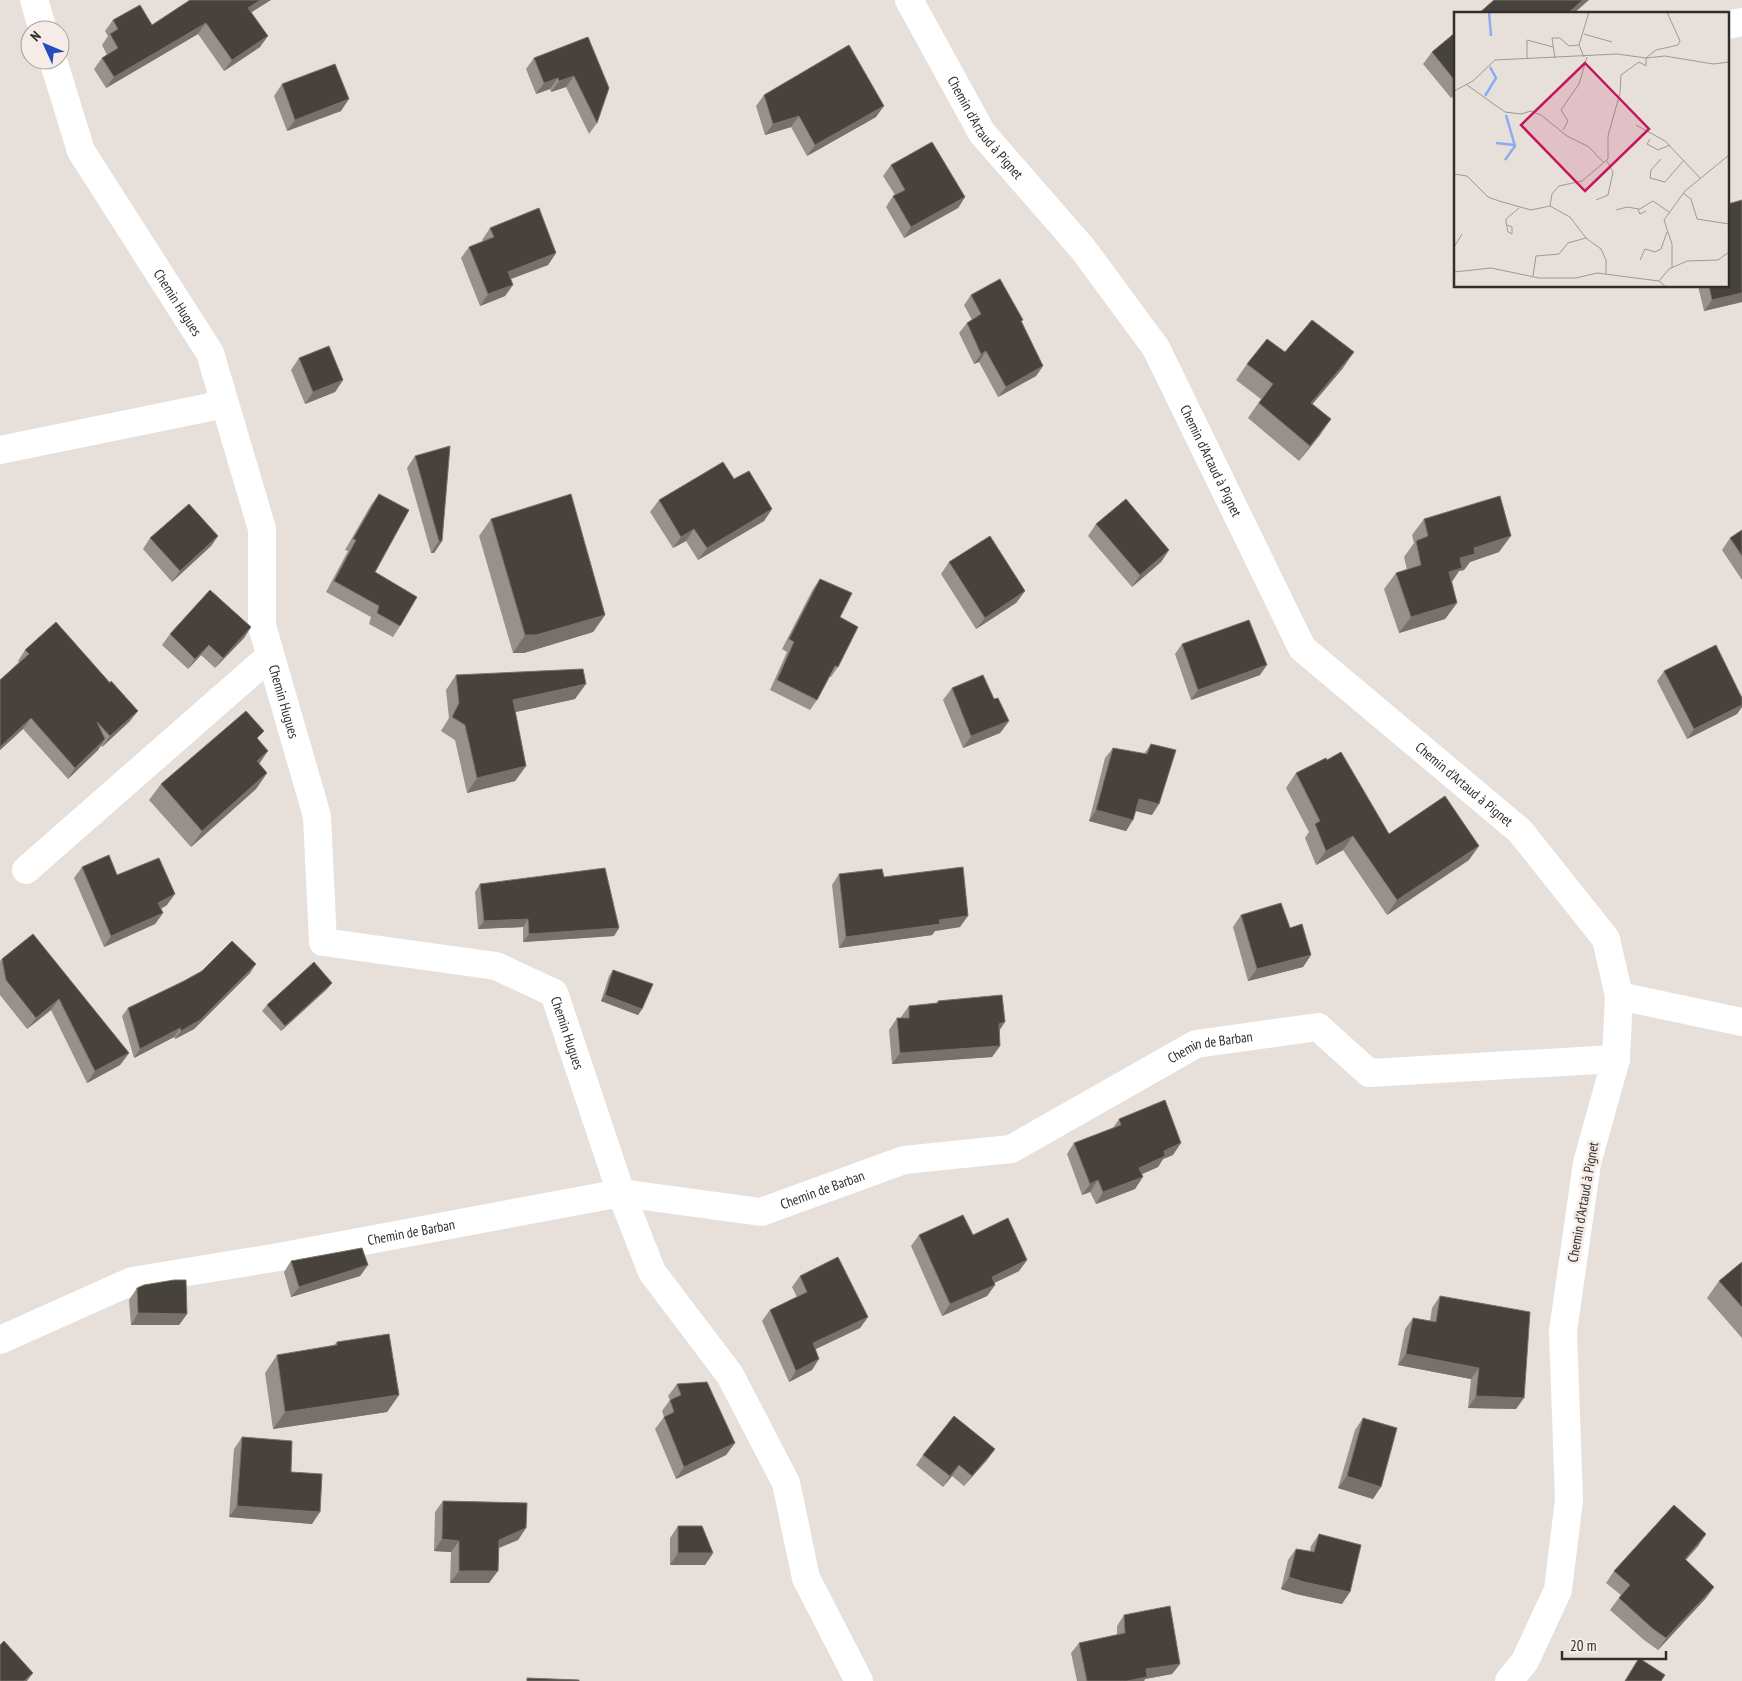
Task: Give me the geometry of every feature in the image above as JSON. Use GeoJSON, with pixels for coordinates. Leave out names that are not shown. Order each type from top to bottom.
{"type":"FeatureCollection","features":[{"type":"Feature","properties":{"kind":"street"},"geometry":{"type":"LineString","coordinates":[[34,0],[40,20]]}},
{"type":"Feature","properties":{"kind":"street","name":"Chemin d'Artaud à Pignet"},"geometry":{"type":"LineString","coordinates":[[910,0],[982,133],[1084,249],[1156,348],[1302,648],[1520,831],[1606,939],[1619,996],[1616,1059],[1587,1163],[1563,1330],[1570,1500],[1558,1590],[1525,1661],[1509,1681]]}},
{"type":"Feature","properties":{"kind":"street","name":"Chemin Hugues"},"geometry":{"type":"LineString","coordinates":[[56,70],[81,151],[210,353],[262,529],[262,626],[317,816],[323,942],[496,966],[554,994],[621,1193]]}},
{"type":"Feature","properties":{"kind":"street"},"geometry":{"type":"LineString","coordinates":[[0,450],[225,404]]}},
{"type":"Feature","properties":{"kind":"street"},"geometry":{"type":"LineString","coordinates":[[26,870],[270,656]]}},
{"type":"Feature","properties":{"kind":"street"},"geometry":{"type":"LineString","coordinates":[[1619,996],[1742,1022]]}},
{"type":"Feature","properties":{"kind":"street","name":"Chemin de Barban"},"geometry":{"type":"LineString","coordinates":[[0,1340],[132,1281],[273,1258],[621,1193],[761,1212],[904,1160],[1011,1149],[1196,1044],[1318,1027],[1369,1073],[1616,1059]]}},
{"type":"Feature","properties":{"kind":"street"},"geometry":{"type":"LineString","coordinates":[[621,1193],[652,1272],[730,1374],[786,1483],[806,1578],[859,1681]]}},
{"type":"Feature","properties":{"kind":"building"},"geometry":{"type":"Polygon","coordinates":[[[190,0],[261,0],[248,8],[268,36],[232,60],[206,23],[114,77],[102,58],[118,48],[110,34],[118,29],[113,20],[140,5],[152,25],[190,0]]]}},
{"type":"Feature","properties":{"kind":"building"},"geometry":{"type":"Polygon","coordinates":[[[1494,0],[1583,0],[1569,12],[1480,12],[1494,0]]]}},
{"type":"Feature","properties":{"kind":"building"},"geometry":{"type":"Polygon","coordinates":[[[1454,34],[1454,80],[1432,52],[1454,34]]]}},
{"type":"Feature","properties":{"kind":"building"},"geometry":{"type":"Polygon","coordinates":[[[588,37],[609,88],[597,123],[574,76],[559,81],[558,78],[544,83],[534,58],[588,37]]]}},
{"type":"Feature","properties":{"kind":"building"},"geometry":{"type":"Polygon","coordinates":[[[849,45],[884,106],[815,145],[799,116],[773,124],[764,95],[849,45]]]}},
{"type":"Feature","properties":{"kind":"building"},"geometry":{"type":"Polygon","coordinates":[[[335,64],[349,99],[295,120],[282,84],[335,64]]]}},
{"type":"Feature","properties":{"kind":"building"},"geometry":{"type":"Polygon","coordinates":[[[932,142],[965,197],[911,227],[893,196],[905,190],[891,165],[932,142]]]}},
{"type":"Feature","properties":{"kind":"building"},"geometry":{"type":"Polygon","coordinates":[[[1742,200],[1742,293],[1712,300],[1709,288],[1730,288],[1730,203],[1742,200]]]}},
{"type":"Feature","properties":{"kind":"building"},"geometry":{"type":"Polygon","coordinates":[[[539,208],[556,253],[508,272],[513,285],[488,294],[469,247],[494,237],[490,228],[539,208]]]}},
{"type":"Feature","properties":{"kind":"building"},"geometry":{"type":"Polygon","coordinates":[[[1000,279],[1023,320],[1021,321],[1043,366],[1006,387],[986,351],[981,354],[967,323],[981,314],[971,295],[1000,279]]]}},
{"type":"Feature","properties":{"kind":"building"},"geometry":{"type":"Polygon","coordinates":[[[1312,320],[1354,352],[1311,403],[1331,419],[1310,446],[1259,403],[1273,384],[1247,364],[1267,339],[1285,352],[1312,320]]]}},
{"type":"Feature","properties":{"kind":"building"},"geometry":{"type":"Polygon","coordinates":[[[329,346],[343,380],[313,392],[299,358],[329,346]]]}},
{"type":"Feature","properties":{"kind":"building"},"geometry":{"type":"Polygon","coordinates":[[[450,446],[442,541],[439,541],[415,456],[450,446]]]}},
{"type":"Feature","properties":{"kind":"building"},"geometry":{"type":"Polygon","coordinates":[[[723,462],[734,479],[749,471],[772,509],[707,548],[694,529],[681,537],[659,500],[723,462]]]}},
{"type":"Feature","properties":{"kind":"building"},"geometry":{"type":"Polygon","coordinates":[[[379,494],[409,510],[375,572],[417,597],[400,626],[377,613],[379,606],[334,581],[356,540],[353,539],[379,494]]]}},
{"type":"Feature","properties":{"kind":"building"},"geometry":{"type":"Polygon","coordinates":[[[571,494],[605,615],[536,635],[525,635],[491,519],[571,494]]]}},
{"type":"Feature","properties":{"kind":"building"},"geometry":{"type":"Polygon","coordinates":[[[1500,496],[1511,536],[1474,548],[1475,554],[1460,558],[1462,568],[1449,572],[1457,603],[1411,617],[1396,573],[1421,565],[1416,541],[1428,536],[1424,519],[1500,496]]]}},
{"type":"Feature","properties":{"kind":"building"},"geometry":{"type":"Polygon","coordinates":[[[1126,499],[1169,550],[1140,575],[1096,524],[1126,499]]]}},
{"type":"Feature","properties":{"kind":"building"},"geometry":{"type":"Polygon","coordinates":[[[189,504],[218,536],[180,571],[150,538],[189,504]]]}},
{"type":"Feature","properties":{"kind":"building"},"geometry":{"type":"Polygon","coordinates":[[[1742,530],[1742,556],[1730,538],[1742,530]]]}},
{"type":"Feature","properties":{"kind":"building"},"geometry":{"type":"Polygon","coordinates":[[[990,536],[1025,591],[985,618],[949,562],[990,536]]]}},
{"type":"Feature","properties":{"kind":"building"},"geometry":{"type":"Polygon","coordinates":[[[820,579],[852,593],[840,617],[858,627],[838,667],[835,666],[817,700],[777,680],[794,642],[789,639],[820,579]]]}},
{"type":"Feature","properties":{"kind":"building"},"geometry":{"type":"Polygon","coordinates":[[[210,590],[251,627],[223,658],[209,645],[195,659],[170,634],[210,590]]]}},
{"type":"Feature","properties":{"kind":"building"},"geometry":{"type":"Polygon","coordinates":[[[1249,620],[1267,665],[1198,690],[1182,644],[1249,620]]]}},
{"type":"Feature","properties":{"kind":"building"},"geometry":{"type":"Polygon","coordinates":[[[56,622],[110,683],[111,681],[138,711],[110,736],[97,722],[105,739],[75,768],[31,718],[0,747],[0,680],[29,654],[25,650],[56,622]]]}},
{"type":"Feature","properties":{"kind":"building"},"geometry":{"type":"Polygon","coordinates":[[[1716,645],[1742,698],[1742,705],[1694,729],[1664,671],[1716,645]]]}},
{"type":"Feature","properties":{"kind":"building"},"geometry":{"type":"Polygon","coordinates":[[[583,669],[586,684],[513,700],[526,766],[477,778],[465,725],[452,717],[459,703],[456,675],[583,669]]]}},
{"type":"Feature","properties":{"kind":"building"},"geometry":{"type":"Polygon","coordinates":[[[983,675],[994,699],[998,698],[1009,721],[971,736],[952,688],[983,675]]]}},
{"type":"Feature","properties":{"kind":"building"},"geometry":{"type":"Polygon","coordinates":[[[246,711],[264,731],[257,738],[268,751],[257,761],[267,773],[202,831],[161,784],[246,711]]]}},
{"type":"Feature","properties":{"kind":"building"},"geometry":{"type":"Polygon","coordinates":[[[1151,744],[1176,750],[1159,804],[1139,799],[1133,820],[1096,810],[1113,748],[1147,754],[1151,744]]]}},
{"type":"Feature","properties":{"kind":"building"},"geometry":{"type":"Polygon","coordinates":[[[1341,752],[1389,834],[1445,796],[1479,846],[1397,900],[1353,836],[1326,851],[1315,824],[1320,821],[1296,773],[1341,752]]]}},
{"type":"Feature","properties":{"kind":"building"},"geometry":{"type":"Polygon","coordinates":[[[109,855],[117,875],[159,858],[175,894],[158,903],[163,913],[111,936],[82,867],[109,855]]]}},
{"type":"Feature","properties":{"kind":"building"},"geometry":{"type":"Polygon","coordinates":[[[963,867],[968,916],[939,920],[940,924],[846,937],[839,874],[882,869],[884,877],[963,867]]]}},
{"type":"Feature","properties":{"kind":"building"},"geometry":{"type":"Polygon","coordinates":[[[605,868],[619,928],[529,934],[528,919],[484,921],[480,884],[605,868]]]}},
{"type":"Feature","properties":{"kind":"building"},"geometry":{"type":"Polygon","coordinates":[[[1281,903],[1290,928],[1302,924],[1311,955],[1257,969],[1241,915],[1281,903]]]}},
{"type":"Feature","properties":{"kind":"building"},"geometry":{"type":"Polygon","coordinates":[[[33,934],[129,1053],[95,1071],[59,999],[36,1018],[6,980],[2,959],[33,934]]]}},
{"type":"Feature","properties":{"kind":"building"},"geometry":{"type":"Polygon","coordinates":[[[232,941],[256,964],[200,1020],[181,1031],[180,1028],[140,1049],[128,1008],[202,971],[232,941]]]}},
{"type":"Feature","properties":{"kind":"building"},"geometry":{"type":"Polygon","coordinates":[[[314,962],[332,983],[285,1026],[267,1005],[314,962]]]}},
{"type":"Feature","properties":{"kind":"building"},"geometry":{"type":"Polygon","coordinates":[[[613,970],[653,984],[642,1009],[605,995],[613,970]]]}},
{"type":"Feature","properties":{"kind":"building"},"geometry":{"type":"Polygon","coordinates":[[[1002,995],[1005,1022],[999,1024],[1000,1046],[900,1053],[897,1018],[909,1018],[909,1006],[938,1003],[938,1001],[1002,995]]]}},
{"type":"Feature","properties":{"kind":"building"},"geometry":{"type":"Polygon","coordinates":[[[1165,1100],[1181,1143],[1164,1151],[1165,1156],[1139,1168],[1143,1177],[1103,1192],[1098,1180],[1090,1184],[1074,1143],[1121,1125],[1119,1119],[1165,1100]]]}},
{"type":"Feature","properties":{"kind":"building"},"geometry":{"type":"Polygon","coordinates":[[[963,1215],[973,1235],[1008,1218],[1027,1260],[992,1277],[995,1285],[950,1304],[919,1235],[963,1215]]]}},
{"type":"Feature","properties":{"kind":"building"},"geometry":{"type":"Polygon","coordinates":[[[362,1248],[368,1265],[299,1287],[291,1261],[362,1248]]]}},
{"type":"Feature","properties":{"kind":"building"},"geometry":{"type":"Polygon","coordinates":[[[838,1257],[868,1317],[813,1343],[819,1359],[796,1371],[770,1310],[807,1292],[800,1276],[838,1257]]]}},
{"type":"Feature","properties":{"kind":"building"},"geometry":{"type":"Polygon","coordinates":[[[1742,1262],[1742,1307],[1719,1281],[1742,1262]]]}},
{"type":"Feature","properties":{"kind":"building"},"geometry":{"type":"Polygon","coordinates":[[[174,1280],[186,1280],[187,1314],[138,1313],[137,1288],[174,1280]]]}},
{"type":"Feature","properties":{"kind":"building"},"geometry":{"type":"Polygon","coordinates":[[[1440,1296],[1530,1312],[1524,1398],[1476,1396],[1479,1368],[1406,1354],[1413,1318],[1436,1322],[1440,1296]]]}},
{"type":"Feature","properties":{"kind":"building"},"geometry":{"type":"Polygon","coordinates":[[[389,1334],[399,1395],[285,1412],[277,1355],[337,1345],[337,1342],[389,1334]]]}},
{"type":"Feature","properties":{"kind":"building"},"geometry":{"type":"Polygon","coordinates":[[[707,1382],[735,1443],[684,1467],[664,1417],[674,1412],[670,1400],[681,1395],[677,1384],[707,1382]]]}},
{"type":"Feature","properties":{"kind":"building"},"geometry":{"type":"Polygon","coordinates":[[[954,1416],[995,1449],[972,1476],[959,1465],[950,1476],[923,1455],[954,1416]]]}},
{"type":"Feature","properties":{"kind":"building"},"geometry":{"type":"Polygon","coordinates":[[[1363,1418],[1397,1428],[1381,1487],[1347,1476],[1363,1418]]]}},
{"type":"Feature","properties":{"kind":"building"},"geometry":{"type":"Polygon","coordinates":[[[242,1437],[292,1441],[291,1472],[322,1474],[320,1512],[237,1506],[242,1437]]]}},
{"type":"Feature","properties":{"kind":"building"},"geometry":{"type":"Polygon","coordinates":[[[443,1501],[527,1503],[526,1528],[499,1540],[498,1571],[459,1571],[459,1541],[442,1539],[443,1501]]]}},
{"type":"Feature","properties":{"kind":"building"},"geometry":{"type":"Polygon","coordinates":[[[1674,1505],[1706,1534],[1685,1559],[1714,1587],[1666,1638],[1619,1598],[1630,1585],[1614,1571],[1674,1505]]]}},
{"type":"Feature","properties":{"kind":"building"},"geometry":{"type":"Polygon","coordinates":[[[678,1526],[702,1526],[713,1553],[678,1553],[678,1526]]]}},
{"type":"Feature","properties":{"kind":"building"},"geometry":{"type":"Polygon","coordinates":[[[1319,1534],[1361,1545],[1350,1592],[1289,1577],[1296,1549],[1314,1552],[1319,1534]]]}},
{"type":"Feature","properties":{"kind":"building"},"geometry":{"type":"Polygon","coordinates":[[[1170,1606],[1180,1664],[1146,1669],[1147,1677],[1127,1681],[1087,1681],[1079,1643],[1125,1633],[1124,1615],[1170,1606]]]}},
{"type":"Feature","properties":{"kind":"building"},"geometry":{"type":"Polygon","coordinates":[[[4,1641],[33,1673],[24,1681],[0,1681],[0,1645],[4,1641]]]}},
{"type":"Feature","properties":{"kind":"building"},"geometry":{"type":"Polygon","coordinates":[[[1639,1658],[1665,1675],[1661,1681],[1625,1681],[1639,1658]]]}},
{"type":"Feature","properties":{"kind":"building"},"geometry":{"type":"Polygon","coordinates":[[[527,1678],[579,1680],[579,1681],[527,1681],[527,1678]]]}}]}
